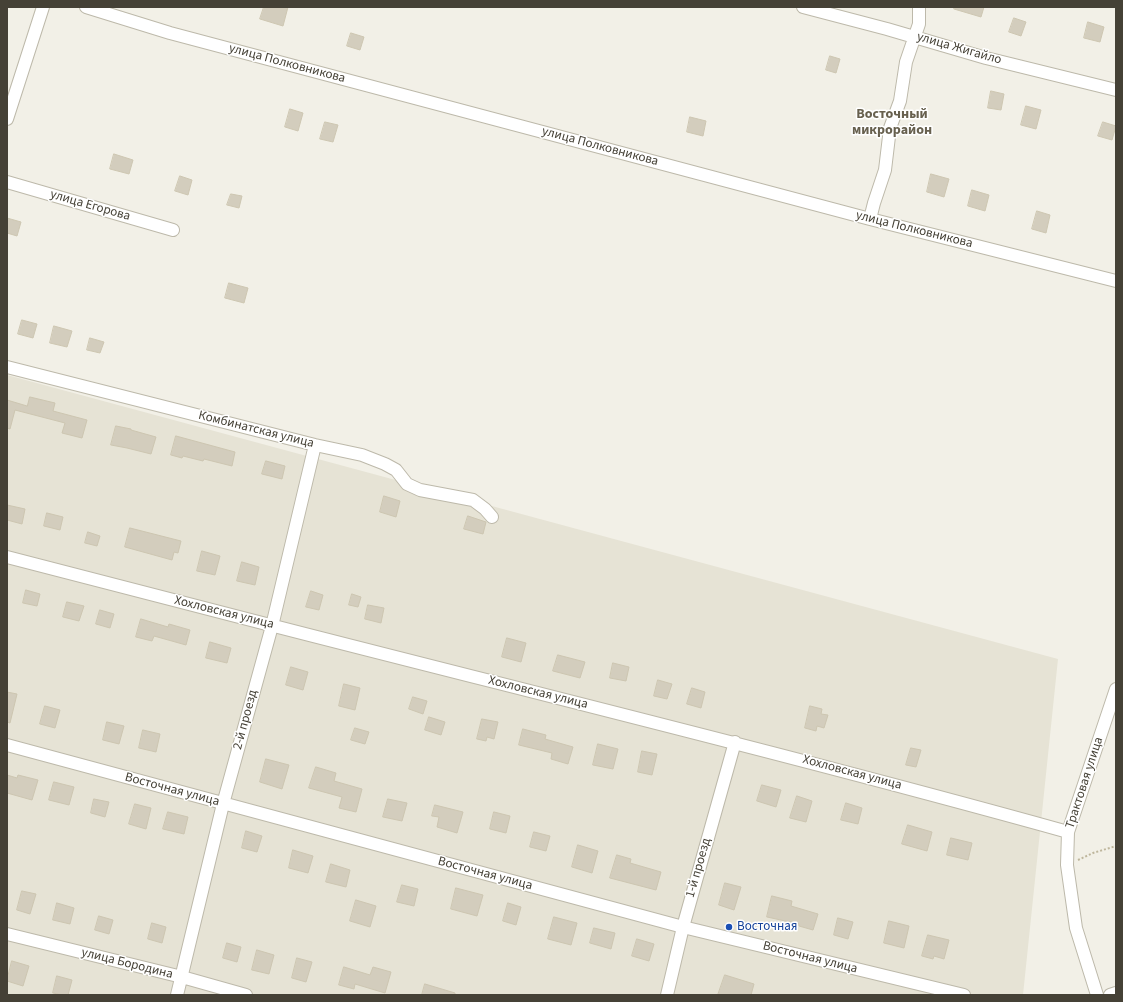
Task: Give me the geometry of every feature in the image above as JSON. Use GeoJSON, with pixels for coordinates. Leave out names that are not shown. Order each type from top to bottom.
{"type":"FeatureCollection","features":[{"type":"Feature","properties":{"kind":"street"},"geometry":{"type":"LineString","coordinates":[[7,119],[43,7]]}},
{"type":"Feature","properties":{"kind":"street","name":"улица Полковникова"},"geometry":{"type":"LineString","coordinates":[[86,7],[170,33],[870,219],[1116,281]]}},
{"type":"Feature","properties":{"kind":"street","name":"улица Жигайло"},"geometry":{"type":"LineString","coordinates":[[803,7],[986,58],[1116,90]]}},
{"type":"Feature","properties":{"kind":"street"},"geometry":{"type":"LineString","coordinates":[[870,219],[885,170],[890,128],[900,101],[906,62],[919,24],[919,7]]}},
{"type":"Feature","properties":{"kind":"street","name":"улица Егорова"},"geometry":{"type":"LineString","coordinates":[[7,182],[173,230]]}},
{"type":"Feature","properties":{"kind":"street","name":"Комбинатская улица"},"geometry":{"type":"LineString","coordinates":[[7,367],[316,445],[362,455],[396,470],[407,484],[420,490],[473,500],[485,509],[492,517]]}},
{"type":"Feature","properties":{"kind":"street","name":"2-й проезд"},"geometry":{"type":"LineString","coordinates":[[177,995],[223,804],[272,626],[316,445]]}},
{"type":"Feature","properties":{"kind":"street","name":"Хохловская улица"},"geometry":{"type":"LineString","coordinates":[[7,557],[272,626],[735,742],[1068,832]]}},
{"type":"Feature","properties":{"kind":"street","name":"Трактовая улица"},"geometry":{"type":"LineString","coordinates":[[1096,995],[1076,928],[1066,865],[1068,832],[1116,689]]}},
{"type":"Feature","properties":{"kind":"street","name":"1-й проезд"},"geometry":{"type":"LineString","coordinates":[[667,995],[683,927],[735,742]]}},
{"type":"Feature","properties":{"kind":"street","name":"Восточная улица"},"geometry":{"type":"LineString","coordinates":[[7,745],[683,927],[964,995]]}},
{"type":"Feature","properties":{"kind":"street","name":"улица Бородина"},"geometry":{"type":"LineString","coordinates":[[7,934],[246,995]]}},
{"type":"Feature","properties":{"kind":"street"},"geometry":{"type":"LineString","coordinates":[[1110,995],[1116,993]]}},
{"type":"Feature","properties":{"kind":"path"},"geometry":{"type":"LineString","coordinates":[[1066,865],[1093,853],[1116,846]]}},
{"type":"Feature","properties":{"kind":"shaded area"},"geometry":{"type":"Polygon","coordinates":[[[7,375],[1058,659],[1023,995],[7,995],[7,375]]]}},
{"type":"Feature","properties":{"kind":"building"},"geometry":{"type":"Polygon","coordinates":[[[264,7],[288,7],[283,26],[260,19],[264,7]]]}},
{"type":"Feature","properties":{"kind":"building"},"geometry":{"type":"Polygon","coordinates":[[[955,7],[984,7],[981,17],[954,9],[955,7]]]}},
{"type":"Feature","properties":{"kind":"building"},"geometry":{"type":"Polygon","coordinates":[[[1014,18],[1026,22],[1021,36],[1009,32],[1014,18]]]}},
{"type":"Feature","properties":{"kind":"building"},"geometry":{"type":"Polygon","coordinates":[[[1088,22],[1104,27],[1100,42],[1084,38],[1088,22]]]}},
{"type":"Feature","properties":{"kind":"building"},"geometry":{"type":"Polygon","coordinates":[[[351,33],[364,37],[360,50],[347,46],[351,33]]]}},
{"type":"Feature","properties":{"kind":"building"},"geometry":{"type":"Polygon","coordinates":[[[830,56],[840,59],[836,73],[826,70],[830,56]]]}},
{"type":"Feature","properties":{"kind":"building"},"geometry":{"type":"Polygon","coordinates":[[[991,91],[1004,94],[1001,110],[988,108],[991,91]]]}},
{"type":"Feature","properties":{"kind":"building"},"geometry":{"type":"Polygon","coordinates":[[[1026,106],[1041,110],[1036,129],[1021,125],[1026,106]]]}},
{"type":"Feature","properties":{"kind":"building"},"geometry":{"type":"Polygon","coordinates":[[[290,109],[303,113],[298,131],[285,127],[290,109]]]}},
{"type":"Feature","properties":{"kind":"building"},"geometry":{"type":"Polygon","coordinates":[[[690,117],[706,121],[703,136],[687,132],[690,117]]]}},
{"type":"Feature","properties":{"kind":"building"},"geometry":{"type":"Polygon","coordinates":[[[325,122],[338,125],[333,142],[320,139],[325,122]]]}},
{"type":"Feature","properties":{"kind":"building"},"geometry":{"type":"Polygon","coordinates":[[[1103,122],[1116,126],[1112,140],[1098,136],[1103,122]]]}},
{"type":"Feature","properties":{"kind":"building"},"geometry":{"type":"Polygon","coordinates":[[[114,154],[133,160],[129,174],[110,169],[114,154]]]}},
{"type":"Feature","properties":{"kind":"building"},"geometry":{"type":"Polygon","coordinates":[[[931,174],[949,179],[944,197],[927,192],[931,174]]]}},
{"type":"Feature","properties":{"kind":"building"},"geometry":{"type":"Polygon","coordinates":[[[180,176],[192,180],[188,195],[175,191],[180,176]]]}},
{"type":"Feature","properties":{"kind":"building"},"geometry":{"type":"Polygon","coordinates":[[[972,190],[989,195],[985,211],[968,206],[972,190]]]}},
{"type":"Feature","properties":{"kind":"building"},"geometry":{"type":"Polygon","coordinates":[[[231,194],[242,196],[239,208],[227,205],[231,194]]]}},
{"type":"Feature","properties":{"kind":"building"},"geometry":{"type":"Polygon","coordinates":[[[1037,211],[1050,215],[1046,233],[1032,229],[1037,211]]]}},
{"type":"Feature","properties":{"kind":"building"},"geometry":{"type":"Polygon","coordinates":[[[7,218],[21,222],[17,236],[7,233],[7,218]]]}},
{"type":"Feature","properties":{"kind":"building"},"geometry":{"type":"Polygon","coordinates":[[[229,283],[248,288],[244,303],[225,298],[229,283]]]}},
{"type":"Feature","properties":{"kind":"building"},"geometry":{"type":"Polygon","coordinates":[[[22,320],[37,324],[33,338],[18,334],[22,320]]]}},
{"type":"Feature","properties":{"kind":"building"},"geometry":{"type":"Polygon","coordinates":[[[54,326],[72,331],[67,347],[50,343],[54,326]]]}},
{"type":"Feature","properties":{"kind":"building"},"geometry":{"type":"Polygon","coordinates":[[[90,338],[104,342],[100,353],[87,350],[90,338]]]}},
{"type":"Feature","properties":{"kind":"building"},"geometry":{"type":"Polygon","coordinates":[[[30,397],[55,403],[53,411],[87,420],[82,438],[62,433],[65,423],[15,410],[10,429],[7,428],[7,400],[27,406],[30,397]]]}},
{"type":"Feature","properties":{"kind":"building"},"geometry":{"type":"Polygon","coordinates":[[[116,426],[156,437],[151,454],[111,445],[116,426]]]}},
{"type":"Feature","properties":{"kind":"building"},"geometry":{"type":"Polygon","coordinates":[[[176,436],[235,452],[232,466],[204,459],[203,461],[183,456],[182,458],[171,455],[176,436]]]}},
{"type":"Feature","properties":{"kind":"building"},"geometry":{"type":"Polygon","coordinates":[[[266,461],[285,466],[282,479],[262,474],[266,461]]]}},
{"type":"Feature","properties":{"kind":"building"},"geometry":{"type":"Polygon","coordinates":[[[384,496],[400,501],[396,517],[380,512],[384,496]]]}},
{"type":"Feature","properties":{"kind":"building"},"geometry":{"type":"Polygon","coordinates":[[[7,505],[25,509],[22,524],[7,520],[7,505]]]}},
{"type":"Feature","properties":{"kind":"building"},"geometry":{"type":"Polygon","coordinates":[[[47,513],[63,517],[60,530],[44,526],[47,513]]]}},
{"type":"Feature","properties":{"kind":"building"},"geometry":{"type":"Polygon","coordinates":[[[468,516],[486,522],[483,534],[464,529],[468,516]]]}},
{"type":"Feature","properties":{"kind":"building"},"geometry":{"type":"Polygon","coordinates":[[[130,528],[181,541],[178,553],[174,552],[172,560],[125,547],[130,528]]]}},
{"type":"Feature","properties":{"kind":"building"},"geometry":{"type":"Polygon","coordinates":[[[88,532],[100,536],[97,546],[85,543],[88,532]]]}},
{"type":"Feature","properties":{"kind":"building"},"geometry":{"type":"Polygon","coordinates":[[[202,551],[220,556],[215,575],[197,571],[202,551]]]}},
{"type":"Feature","properties":{"kind":"building"},"geometry":{"type":"Polygon","coordinates":[[[242,562],[259,567],[255,585],[237,581],[242,562]]]}},
{"type":"Feature","properties":{"kind":"building"},"geometry":{"type":"Polygon","coordinates":[[[26,590],[40,594],[37,606],[23,603],[26,590]]]}},
{"type":"Feature","properties":{"kind":"building"},"geometry":{"type":"Polygon","coordinates":[[[311,591],[323,595],[319,610],[306,607],[311,591]]]}},
{"type":"Feature","properties":{"kind":"building"},"geometry":{"type":"Polygon","coordinates":[[[352,594],[361,597],[358,607],[349,605],[352,594]]]}},
{"type":"Feature","properties":{"kind":"building"},"geometry":{"type":"Polygon","coordinates":[[[67,602],[84,606],[79,621],[63,617],[67,602]]]}},
{"type":"Feature","properties":{"kind":"building"},"geometry":{"type":"Polygon","coordinates":[[[368,605],[384,608],[381,623],[365,619],[368,605]]]}},
{"type":"Feature","properties":{"kind":"building"},"geometry":{"type":"Polygon","coordinates":[[[100,610],[114,614],[110,628],[96,624],[100,610]]]}},
{"type":"Feature","properties":{"kind":"building"},"geometry":{"type":"Polygon","coordinates":[[[141,619],[168,627],[169,624],[190,630],[186,645],[154,636],[152,641],[136,637],[141,619]]]}},
{"type":"Feature","properties":{"kind":"building"},"geometry":{"type":"Polygon","coordinates":[[[507,638],[526,643],[521,662],[502,657],[507,638]]]}},
{"type":"Feature","properties":{"kind":"building"},"geometry":{"type":"Polygon","coordinates":[[[210,642],[231,648],[227,663],[206,658],[210,642]]]}},
{"type":"Feature","properties":{"kind":"building"},"geometry":{"type":"Polygon","coordinates":[[[558,655],[585,662],[580,678],[553,671],[558,655]]]}},
{"type":"Feature","properties":{"kind":"building"},"geometry":{"type":"Polygon","coordinates":[[[613,663],[629,667],[626,681],[610,678],[613,663]]]}},
{"type":"Feature","properties":{"kind":"building"},"geometry":{"type":"Polygon","coordinates":[[[291,667],[308,672],[303,690],[286,685],[291,667]]]}},
{"type":"Feature","properties":{"kind":"building"},"geometry":{"type":"Polygon","coordinates":[[[658,680],[672,684],[667,699],[654,696],[658,680]]]}},
{"type":"Feature","properties":{"kind":"building"},"geometry":{"type":"Polygon","coordinates":[[[344,684],[360,688],[355,710],[339,706],[344,684]]]}},
{"type":"Feature","properties":{"kind":"building"},"geometry":{"type":"Polygon","coordinates":[[[692,688],[705,692],[701,708],[687,704],[692,688]]]}},
{"type":"Feature","properties":{"kind":"building"},"geometry":{"type":"Polygon","coordinates":[[[7,692],[17,694],[10,723],[7,722],[7,692]]]}},
{"type":"Feature","properties":{"kind":"building"},"geometry":{"type":"Polygon","coordinates":[[[413,697],[427,701],[423,714],[409,709],[413,697]]]}},
{"type":"Feature","properties":{"kind":"building"},"geometry":{"type":"Polygon","coordinates":[[[45,706],[60,710],[55,728],[40,724],[45,706]]]}},
{"type":"Feature","properties":{"kind":"building"},"geometry":{"type":"Polygon","coordinates":[[[810,706],[822,709],[821,714],[828,715],[824,728],[817,726],[816,731],[805,728],[810,706]]]}},
{"type":"Feature","properties":{"kind":"building"},"geometry":{"type":"Polygon","coordinates":[[[429,717],[445,722],[441,735],[425,730],[429,717]]]}},
{"type":"Feature","properties":{"kind":"building"},"geometry":{"type":"Polygon","coordinates":[[[482,719],[498,722],[494,739],[487,737],[486,741],[477,739],[482,719]]]}},
{"type":"Feature","properties":{"kind":"building"},"geometry":{"type":"Polygon","coordinates":[[[107,722],[124,726],[119,744],[103,740],[107,722]]]}},
{"type":"Feature","properties":{"kind":"building"},"geometry":{"type":"Polygon","coordinates":[[[355,728],[369,732],[365,744],[351,740],[355,728]]]}},
{"type":"Feature","properties":{"kind":"building"},"geometry":{"type":"Polygon","coordinates":[[[523,729],[546,735],[545,739],[573,747],[568,764],[551,759],[552,753],[519,745],[523,729]]]}},
{"type":"Feature","properties":{"kind":"building"},"geometry":{"type":"Polygon","coordinates":[[[143,730],[160,734],[156,752],[139,748],[143,730]]]}},
{"type":"Feature","properties":{"kind":"building"},"geometry":{"type":"Polygon","coordinates":[[[598,744],[618,749],[613,769],[593,765],[598,744]]]}},
{"type":"Feature","properties":{"kind":"building"},"geometry":{"type":"Polygon","coordinates":[[[911,748],[921,750],[916,767],[906,765],[911,748]]]}},
{"type":"Feature","properties":{"kind":"building"},"geometry":{"type":"Polygon","coordinates":[[[642,751],[657,754],[652,775],[638,772],[642,751]]]}},
{"type":"Feature","properties":{"kind":"building"},"geometry":{"type":"Polygon","coordinates":[[[266,759],[289,765],[282,789],[260,782],[266,759]]]}},
{"type":"Feature","properties":{"kind":"building"},"geometry":{"type":"Polygon","coordinates":[[[316,767],[336,773],[334,781],[362,789],[356,812],[339,808],[342,797],[309,788],[316,767]]]}},
{"type":"Feature","properties":{"kind":"building"},"geometry":{"type":"Polygon","coordinates":[[[7,775],[17,778],[18,775],[38,780],[32,800],[7,793],[7,775]]]}},
{"type":"Feature","properties":{"kind":"building"},"geometry":{"type":"Polygon","coordinates":[[[54,782],[74,787],[69,805],[49,800],[54,782]]]}},
{"type":"Feature","properties":{"kind":"building"},"geometry":{"type":"Polygon","coordinates":[[[762,785],[781,790],[776,807],[757,801],[762,785]]]}},
{"type":"Feature","properties":{"kind":"building"},"geometry":{"type":"Polygon","coordinates":[[[797,796],[812,801],[806,822],[790,818],[797,796]]]}},
{"type":"Feature","properties":{"kind":"building"},"geometry":{"type":"Polygon","coordinates":[[[94,799],[109,802],[105,817],[91,813],[94,799]]]}},
{"type":"Feature","properties":{"kind":"building"},"geometry":{"type":"Polygon","coordinates":[[[388,799],[407,803],[402,821],[383,817],[388,799]]]}},
{"type":"Feature","properties":{"kind":"building"},"geometry":{"type":"Polygon","coordinates":[[[846,803],[862,808],[858,824],[841,820],[846,803]]]}},
{"type":"Feature","properties":{"kind":"building"},"geometry":{"type":"Polygon","coordinates":[[[135,804],[151,808],[146,829],[129,824],[135,804]]]}},
{"type":"Feature","properties":{"kind":"building"},"geometry":{"type":"Polygon","coordinates":[[[435,805],[463,812],[457,833],[437,827],[439,817],[432,816],[435,805]]]}},
{"type":"Feature","properties":{"kind":"building"},"geometry":{"type":"Polygon","coordinates":[[[168,812],[188,817],[184,834],[163,829],[168,812]]]}},
{"type":"Feature","properties":{"kind":"building"},"geometry":{"type":"Polygon","coordinates":[[[494,812],[510,816],[506,833],[490,829],[494,812]]]}},
{"type":"Feature","properties":{"kind":"building"},"geometry":{"type":"Polygon","coordinates":[[[908,825],[932,832],[927,851],[902,844],[908,825]]]}},
{"type":"Feature","properties":{"kind":"building"},"geometry":{"type":"Polygon","coordinates":[[[246,831],[262,836],[257,852],[242,848],[246,831]]]}},
{"type":"Feature","properties":{"kind":"building"},"geometry":{"type":"Polygon","coordinates":[[[534,832],[550,836],[546,851],[530,847],[534,832]]]}},
{"type":"Feature","properties":{"kind":"building"},"geometry":{"type":"Polygon","coordinates":[[[951,838],[972,843],[968,860],[947,855],[951,838]]]}},
{"type":"Feature","properties":{"kind":"building"},"geometry":{"type":"Polygon","coordinates":[[[578,845],[598,851],[592,873],[572,867],[578,845]]]}},
{"type":"Feature","properties":{"kind":"building"},"geometry":{"type":"Polygon","coordinates":[[[293,850],[313,856],[308,873],[289,868],[293,850]]]}},
{"type":"Feature","properties":{"kind":"building"},"geometry":{"type":"Polygon","coordinates":[[[617,855],[631,859],[630,863],[661,872],[656,890],[610,878],[617,855]]]}},
{"type":"Feature","properties":{"kind":"building"},"geometry":{"type":"Polygon","coordinates":[[[331,864],[350,870],[346,887],[326,882],[331,864]]]}},
{"type":"Feature","properties":{"kind":"building"},"geometry":{"type":"Polygon","coordinates":[[[725,883],[741,887],[734,910],[719,905],[725,883]]]}},
{"type":"Feature","properties":{"kind":"building"},"geometry":{"type":"Polygon","coordinates":[[[402,885],[418,889],[414,906],[397,902],[402,885]]]}},
{"type":"Feature","properties":{"kind":"building"},"geometry":{"type":"Polygon","coordinates":[[[456,888],[483,895],[477,916],[451,909],[456,888]]]}},
{"type":"Feature","properties":{"kind":"building"},"geometry":{"type":"Polygon","coordinates":[[[22,891],[36,894],[30,914],[17,910],[22,891]]]}},
{"type":"Feature","properties":{"kind":"building"},"geometry":{"type":"Polygon","coordinates":[[[772,896],[792,901],[791,906],[818,914],[813,930],[799,926],[799,924],[767,917],[772,896]]]}},
{"type":"Feature","properties":{"kind":"building"},"geometry":{"type":"Polygon","coordinates":[[[356,900],[376,906],[370,927],[350,921],[356,900]]]}},
{"type":"Feature","properties":{"kind":"building"},"geometry":{"type":"Polygon","coordinates":[[[57,903],[74,908],[70,924],[53,920],[57,903]]]}},
{"type":"Feature","properties":{"kind":"building"},"geometry":{"type":"Polygon","coordinates":[[[508,903],[521,907],[516,925],[503,921],[508,903]]]}},
{"type":"Feature","properties":{"kind":"building"},"geometry":{"type":"Polygon","coordinates":[[[99,916],[113,920],[109,934],[95,930],[99,916]]]}},
{"type":"Feature","properties":{"kind":"building"},"geometry":{"type":"Polygon","coordinates":[[[554,917],[577,923],[571,945],[548,939],[554,917]]]}},
{"type":"Feature","properties":{"kind":"building"},"geometry":{"type":"Polygon","coordinates":[[[838,918],[853,922],[848,939],[834,935],[838,918]]]}},
{"type":"Feature","properties":{"kind":"building"},"geometry":{"type":"Polygon","coordinates":[[[889,921],[909,926],[904,948],[884,943],[889,921]]]}},
{"type":"Feature","properties":{"kind":"building"},"geometry":{"type":"Polygon","coordinates":[[[152,923],[166,927],[162,943],[148,939],[152,923]]]}},
{"type":"Feature","properties":{"kind":"building"},"geometry":{"type":"Polygon","coordinates":[[[594,928],[615,933],[611,949],[590,943],[594,928]]]}},
{"type":"Feature","properties":{"kind":"building"},"geometry":{"type":"Polygon","coordinates":[[[928,935],[949,940],[944,959],[934,956],[933,959],[922,956],[928,935]]]}},
{"type":"Feature","properties":{"kind":"building"},"geometry":{"type":"Polygon","coordinates":[[[637,939],[654,944],[649,961],[632,956],[637,939]]]}},
{"type":"Feature","properties":{"kind":"building"},"geometry":{"type":"Polygon","coordinates":[[[227,943],[241,947],[237,962],[223,958],[227,943]]]}},
{"type":"Feature","properties":{"kind":"building"},"geometry":{"type":"Polygon","coordinates":[[[257,950],[274,955],[269,974],[252,970],[257,950]]]}},
{"type":"Feature","properties":{"kind":"building"},"geometry":{"type":"Polygon","coordinates":[[[297,958],[312,962],[306,982],[292,978],[297,958]]]}},
{"type":"Feature","properties":{"kind":"building"},"geometry":{"type":"Polygon","coordinates":[[[12,961],[29,966],[23,986],[7,981],[12,961]]]}},
{"type":"Feature","properties":{"kind":"building"},"geometry":{"type":"Polygon","coordinates":[[[344,967],[370,975],[373,967],[391,972],[385,993],[355,984],[354,989],[339,985],[344,967]]]}},
{"type":"Feature","properties":{"kind":"building"},"geometry":{"type":"Polygon","coordinates":[[[725,975],[754,984],[751,995],[718,995],[725,975]]]}},
{"type":"Feature","properties":{"kind":"building"},"geometry":{"type":"Polygon","coordinates":[[[57,976],[72,980],[68,995],[53,993],[57,976]]]}},
{"type":"Feature","properties":{"kind":"building"},"geometry":{"type":"Polygon","coordinates":[[[425,984],[455,993],[455,995],[422,995],[425,984]]]}},
{"type":"Feature","properties":{"kind":"place","name":"Восточная"},"geometry":{"type":"Point","coordinates":[729,927]}},
{"type":"Feature","properties":{"kind":"district","name":"Восточный микрорайон"},"geometry":{"type":"Point","coordinates":[892,124]}}]}
